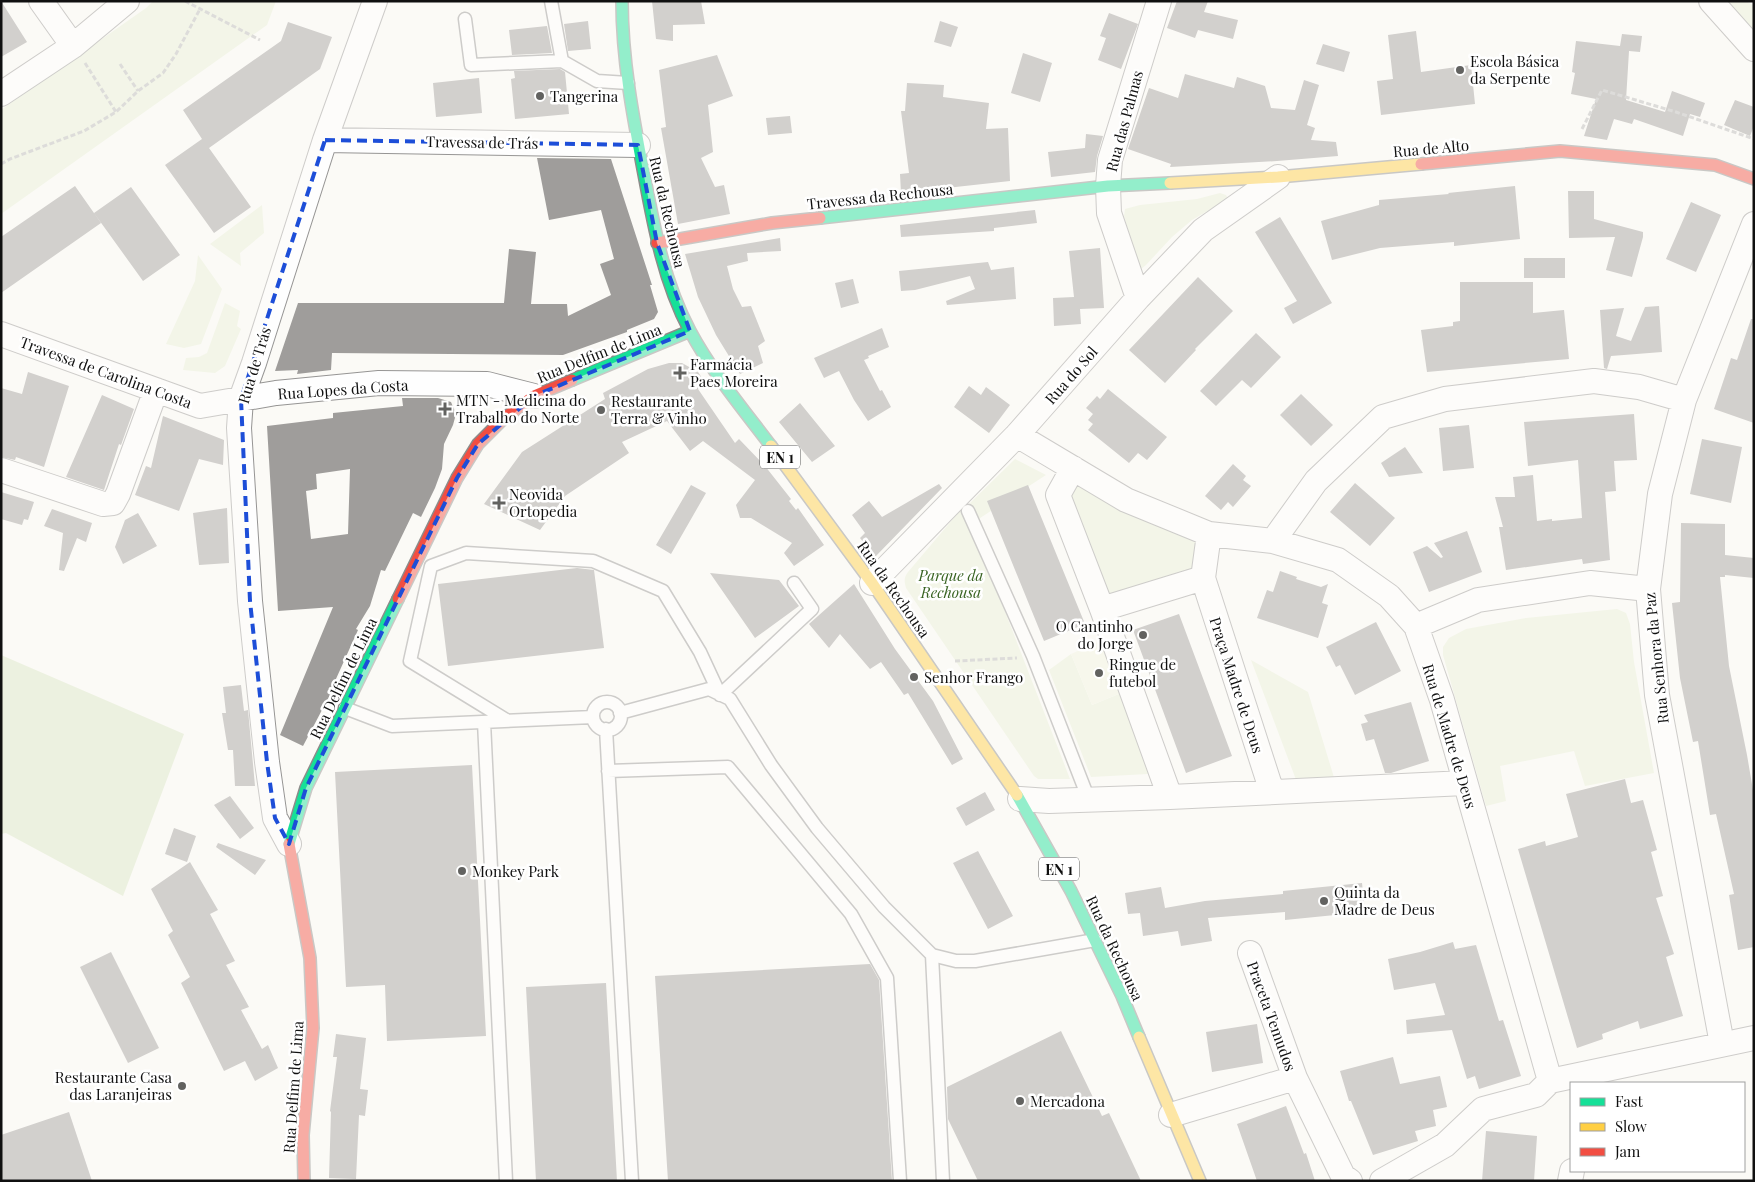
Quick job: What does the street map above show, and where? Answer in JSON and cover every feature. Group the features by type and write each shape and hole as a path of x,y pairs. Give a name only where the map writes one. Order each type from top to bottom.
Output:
{"main road":[{"name":"Rua da Rechousa","path":"622,1 622,25 628,84 657,242 670,286 690,331 718,374 872,583 1020,799 1071,891 1122,996 1200,1181"},
{"name":"Rua de Alto","path":"1108,186 1278,177 1560,151 1715,165 1754,179"},
{"name":"Travessa da Rechousa","path":"657,242 772,222 1108,186"},
{"name":"Rua Delfim de Lima","path":"304,1181 303,1135 313,1028 310,958 289,844 306,788 462,469 478,444 503,419 534,396 690,331"}],"street":[{"path":"41,1 73,46"},
{"path":"1,94 73,46 127,1"},
{"name":"Rua de Trás","path":"289,844 275,818 269,775 250,601 239,428 240,399 254,363 325,140 375,1"},
{"name":"Rua das Palmas","path":"1138,298 1109,213 1108,186 1110,160 1159,1"},
{"path":"1711,1 1754,49"},
{"name":"Travessa de Trás","path":"325,140 638,145"},
{"name":"Rua do Sol","path":"872,583 1017,435 1138,298 1203,230 1278,177"},
{"name":"Rua Senhora da Paz","path":"1722,1044 1657,695 1648,589 1660,494 1684,400 1754,224"},
{"name":"Travessa de Carolina Costa","path":"1,334 200,406 240,399"},
{"path":"1273,541 1316,481 1384,417 1445,399 1594,381 1639,387 1684,400"},
{"name":"Rua Lopes da Costa","path":"240,399 276,393 379,383 487,384 534,396"},
{"path":"1,470 103,504 113,503 156,390"},
{"name":"Rua de Madre de Deus","path":"1017,435 1126,500 1209,534 1273,541 1338,560 1389,596 1416,626 1442,700 1550,1080"},
{"path":"1073,468 1058,494 1170,797"},
{"name":"Praça Madre de Deus","path":"1209,534 1203,578 1272,792"},
{"path":"1102,610 1203,578"},
{"path":"1416,626 1478,600 1590,583 1648,589"},
{"path":"269,775 287,785 306,788"},
{"path":"1020,799 1048,801 1089,800 1465,783"},
{"name":"Praceta Temudos","path":"1250,954 1295,1078 1343,1176 1350,1181"},
{"path":"1382,1181 1445,1145 1483,1109 1536,1095 1550,1080 1593,1077 1722,1044 1754,1038"},
{"name":"Praceta Temudos","path":"1171,1115 1295,1078"}],"lane":[{"path":"551,1 562,61"},
{"path":"465,19 471,65 562,61 597,81 628,84"},
{"path":"968,511 1034,656 1089,800"},
{"path":"508,721 410,661 431,566 466,553 594,561 663,591 700,652 720,695"},
{"path":"720,695 812,609 794,583"},
{"path":"620,713 708,689 730,699 771,765 817,828 884,907 932,955 956,961 975,961 1095,940"},
{"path":"606,702 614,704 620,713 618,724 610,729 598,726 593,718 595,709 601,703 606,702"},
{"path":"345,708 392,726 593,718"},
{"path":"484,722 506,1181"},
{"path":"606,729 632,1181"},
{"path":"608,771 728,767 851,914 887,978 900,1181"},
{"path":"932,955 943,1181"}],"path":[{"path":"185,1 260,40"},
{"path":"1,164 84,131 116,112 138,91 163,73 176,54 200,10"},
{"path":"120,64 138,91"},
{"path":"95,77 116,112"},
{"path":"1570,152 1602,90 1676,112 1754,139"},
{"path":"955,661 1034,656"}],"highlighted area":[{"path":"325,140 638,145 657,243 690,331 534,396 478,444 457,478 306,788 289,844 275,818 267,762 250,601 241,399"}],"green space":[{"path":"153,1 276,1 267,25 1,214 1,110 146,8"},
{"path":"1727,1 1746,1 1754,6 1754,35"},
{"path":"1220,193 1226,195 1228,199 1192,220 1172,237 1146,265 1141,269 1139,268 1124,216 1125,209 1140,205 1197,199"},
{"path":"262,205 264,233 240,253 241,266 210,244"},
{"path":"198,255 222,289 201,344 184,348 166,344 195,281"},
{"path":"225,303 240,311 237,326 241,329 225,366 215,373 183,370 186,358 199,357 207,353"},
{"path":"1015,459 1046,475 974,522 968,505"},
{"path":"1073,474 1205,536 1200,575 1105,604 1062,493"},
{"name":"Parque da Rechousa","path":"964,506 1070,779 1038,779 1034,776 906,588 905,579 907,574"},
{"path":"1617,609 1626,613 1630,624 1634,662 1654,773 1585,786 1574,751 1500,766 1506,801 1486,806 1443,655 1443,647 1449,638 1466,629 1526,618"},
{"name":"Ringue de futebol","path":"1107,638 1126,691 1092,705 1071,654"},
{"path":"1071,654 1092,705 1126,691 1148,774 1091,777 1049,670"},
{"path":"1,655 184,734 123,896 6,833 1,834"},
{"path":"1251,660 1308,692 1336,784 1298,785"}],"building":[{"path":"1,1 27,42 1,57"},
{"path":"652,1 701,1 705,24 673,25 673,41 656,39"},
{"path":"1177,1 1208,1 1204,12 1238,20 1233,39 1198,30 1195,38 1167,28"},
{"path":"1109,13 1138,24 1121,69 1098,60 1106,38 1100,36"},
{"path":"588,21 591,49 568,51 564,24"},
{"path":"940,21 958,27 951,47 934,42"},
{"path":"288,22 332,37 320,69 209,148 251,207 214,233 165,165 202,139 183,110 281,41"},
{"path":"547,26 552,53 512,55 509,30"},
{"path":"1416,31 1421,72 1471,65 1475,104 1381,115 1377,81 1393,79 1388,35"},
{"path":"1622,34 1642,36 1640,52 1629,51 1626,100 1665,112 1672,91 1705,103 1700,117 1690,114 1683,136 1634,119 1632,124 1614,119 1607,140 1584,136 1596,99 1571,94 1575,73 1572,72 1576,41 1620,46"},
{"path":"1323,44 1350,52 1344,72 1316,64"},
{"path":"1023,53 1052,63 1040,102 1011,93"},
{"path":"717,55 733,96 708,105 713,152 701,158 715,187 724,185 730,214 678,224 661,128 666,127 659,70"},
{"name":"Tangerina","path":"560,69 565,72 569,114 515,119 511,79 515,78 514,71"},
{"path":"1185,74 1234,88 1237,77 1265,86 1271,108 1295,110 1304,80 1319,85 1307,125 1315,128 1311,140 1336,142 1338,156 1170,167 1171,164 1128,149 1149,88 1178,98"},
{"path":"479,78 482,113 436,117 433,83"},
{"path":"907,83 944,85 943,97 989,103 986,129 1008,128 1010,181 901,193 900,174 909,173 901,111 905,111"},
{"path":"1735,100 1754,107 1754,126 1750,136 1724,125"},
{"path":"790,116 792,133 768,135 766,118"},
{"path":"1086,134 1103,136 1097,156 1095,172 1051,177 1048,152 1085,148"},
{"path":"537,158 611,159 652,285 650,285 658,312 654,319 627,330 627,332 563,355 332,353 331,370 297,374 298,370 275,371 298,303 504,303 509,249 536,252 531,304 567,304 568,316 611,295 600,264 614,259 601,210 549,220"},
{"path":"75,186 101,223 1,293 1,237"},
{"path":"1515,186 1520,239 1454,246 1454,242 1380,248 1332,260 1321,221 1379,205 1379,200"},
{"path":"131,187 180,255 143,281 94,213"},
{"path":"1568,191 1594,191 1594,219 1643,232 1632,277 1606,270 1615,237 1569,238"},
{"path":"1691,202 1721,215 1696,272 1666,259"},
{"path":"1035,210 1037,223 994,228 994,231 901,237 900,225"},
{"path":"1280,217 1332,303 1293,324 1284,308 1297,301 1255,232"},
{"path":"780,238 781,251 747,253 748,261 727,266 733,289 742,307 751,306 765,341 758,346 763,363 740,374 716,335 698,297 685,254"},
{"path":"1100,248 1104,308 1080,309 1081,324 1054,326 1053,298 1074,297 1069,251"},
{"path":"1524,258 1565,258 1565,278 1524,278"},
{"path":"988,262 991,270 1014,267 1016,299 947,305 946,301 975,289 970,276 915,290 901,291 899,271"},
{"path":"1198,277 1233,311 1195,349 1165,383 1129,350"},
{"path":"853,279 859,303 841,308 835,283"},
{"path":"1460,282 1533,282 1533,313 1564,310 1569,359 1427,372 1421,330 1453,326 1453,322 1460,321"},
{"path":"1659,306 1662,352 1611,356 1607,369 1604,368 1600,310 1624,308 1616,336 1631,341 1645,307"},
{"path":"1751,319 1754,319 1754,423 1714,409 1731,358 1737,360"},
{"path":"882,328 889,347 868,356 869,358 864,360 880,391 882,390 891,407 868,421 854,400 839,371 824,378 814,358"},
{"path":"1256,333 1281,357 1251,388 1242,380 1216,406 1200,391"},
{"path":"669,363 682,363 698,372 704,381 698,389 735,443 739,439 765,466 791,499 789,501 796,510 798,508 824,545 794,566 784,553 792,543 751,518 740,518 736,505 755,480 703,441 690,451 667,421 622,442 629,453 565,496 540,530 484,504 522,452 605,399 603,393 648,369"},
{"path":"28,372 69,386 44,467 16,457 15,460 1,457 1,388 22,394"},
{"path":"969,386 981,395 986,387 1010,405 989,433 954,407"},
{"path":"1108,389 1167,437 1147,460 1138,453 1129,463 1088,430 1093,424 1088,420 1093,414 1086,408 1097,396 1100,399"},
{"path":"1301,394 1333,425 1311,446 1280,415"},
{"path":"102,395 134,409 121,445 119,444 104,490 66,477"},
{"path":"402,398 438,398 451,402 456,414 444,444 442,469 421,517 413,513 385,571 381,570 370,606 356,629 358,630 332,691 303,746 280,735 333,607 278,611 267,426 333,418 333,413 403,406","holes":["350,469 348,534 311,539 306,491 317,489 316,474"]},
{"path":"800,403 835,446 812,462 779,422"},
{"path":"1634,414 1637,460 1614,461 1616,491 1605,492 1610,560 1583,564 1582,559 1506,570 1499,527 1503,527 1495,497 1515,497 1513,477 1533,475 1537,521 1582,518 1578,460 1528,466 1524,422"},
{"path":"163,416 224,440 223,465 199,459 179,511 135,495 146,466 151,468"},
{"path":"1469,425 1474,468 1443,471 1439,428"},
{"path":"1702,439 1742,447 1731,503 1690,494"},
{"path":"1405,447 1423,473 1389,477 1381,463"},
{"path":"1233,464 1246,476 1243,480 1251,486 1233,507 1228,502 1221,510 1205,496"},
{"path":"1355,483 1395,518 1370,546 1330,512"},
{"path":"939,484 942,488 875,557 860,538 865,533 852,515 869,501 882,517"},
{"path":"691,485 706,493 671,554 656,545"},
{"path":"1028,485 1085,624 1044,641 987,501"},
{"path":"1,492 34,502 28,520 24,519 22,525 1,519"},
{"path":"227,508 229,563 199,565 193,513"},
{"path":"52,509 92,523 86,542 77,538 64,571 59,570 63,533 44,526"},
{"path":"138,513 157,546 123,564 115,547 125,520"},
{"path":"1681,523 1725,524 1725,555 1754,558 1754,578 1725,575 1725,577 1720,577 1729,666 1754,796 1754,947 1738,950 1729,895 1734,894 1716,814 1710,815 1698,741 1693,742 1680,678 1672,603 1680,602"},
{"path":"1467,531 1482,572 1429,592 1413,552 1427,546 1441,558 1443,557 1434,543"},
{"path":"577,568 594,570 604,648 448,666 438,584"},
{"path":"1280,571 1297,577 1296,579 1321,587 1328,584 1322,603 1328,605 1318,638 1257,618 1267,590 1273,592"},
{"path":"710,573 779,580 799,606 755,638"},
{"path":"854,584 895,649 933,701 963,759 952,765 908,693 904,695 881,662 870,669 840,634 829,648 809,624"},
{"path":"1179,614 1232,756 1186,773 1133,630"},
{"path":"1376,622 1401,671 1355,695 1340,665 1336,667 1326,647"},
{"path":"241,685 244,711 248,710 255,786 235,786 233,750 228,750 222,713 226,713 223,687"},
{"path":"1411,702 1429,761 1391,773 1385,773 1374,739 1366,741 1361,724 1368,722 1364,715"},
{"path":"472,765 486,1036 387,1041 385,985 346,987 335,772"},
{"path":"1625,779 1631,803 1643,800 1657,850 1651,852 1663,896 1656,898 1674,954 1666,957 1683,1016 1640,1029 1638,1021 1602,1034 1603,1039 1577,1048 1518,849 1545,841 1546,846 1578,837 1566,794"},
{"path":"985,792 995,810 966,826 956,808"},
{"path":"230,796 254,828 240,839 214,805"},
{"path":"174,828 196,836 187,862 165,854"},
{"path":"218,843 266,860 255,875 216,847"},
{"path":"978,851 1013,916 988,929 953,863"},
{"path":"190,862 218,910 210,914 235,961 226,965 249,1007 241,1010 262,1049 268,1045 278,1068 255,1081 245,1061 224,1071 181,983 190,977 168,935 173,931 151,889"},
{"path":"1362,883 1365,912 1285,920 1285,912 1208,918 1212,941 1181,946 1178,931 1143,936 1140,913 1128,914 1125,893 1161,887 1165,908 1205,901 1283,894 1283,891"},
{"path":"1453,942 1455,949 1476,945 1499,1021 1503,1020 1521,1076 1479,1089 1475,1076 1467,1079 1452,1030 1407,1034 1406,1020 1445,1015 1435,983 1394,990 1388,959"},
{"path":"111,952 159,1048 128,1063 80,967"},
{"path":"870,964 879,980 892,1181 668,1181 655,976"},
{"path":"606,983 617,1181 536,1181 526,987"},
{"path":"1257,1024 1263,1063 1212,1072 1206,1032"},
{"name":"Mercadona","path":"1061,1031 1102,1116 1109,1113 1141,1181 978,1181 948,1119 947,1087"},
{"path":"336,1034 366,1038 360,1089 368,1090 365,1116 359,1115 356,1179 329,1178 330,1111 337,1057 333,1057"},
{"path":"1393,1057 1400,1084 1440,1076 1447,1107 1433,1110 1436,1126 1415,1131 1418,1141 1373,1155 1351,1101 1349,1101 1340,1071"},
{"path":"1286,1106 1304,1154 1306,1153 1315,1181 1257,1181 1237,1124"},
{"path":"69,1112 92,1181 1,1181 1,1135"},
{"path":"1486,1131 1537,1136 1534,1181 1482,1181"}],"traffic: fast":[{"path":"622,1 622,23 632,110 652,214 661,254 673,293 690,331 708,361 771,446"},
{"path":"820,218 1108,186 1170,183"},
{"path":"572,380 690,331"},
{"path":"289,844 306,788 398,599"},
{"path":"1017,795 1071,891 1122,996 1139,1037"}],"traffic: slow":[{"path":"1170,183 1278,177 1421,164"},
{"path":"771,446 872,583 1017,795"},
{"path":"1139,1037 1200,1181"}],"traffic: jam":[{"path":"1421,164 1560,151 1715,165 1754,179"},
{"path":"657,243 772,223 820,218"},
{"path":"398,599 457,478 478,444 503,419 534,396 572,380"},
{"path":"289,844 310,958 313,1028 303,1135 304,1181"}],"place":[{"name":"Escola Básica da Serpente","path":"1460,70"},
{"name":"Tangerina","path":"540,96"},
{"name":"Farmácia Paes Moreira","path":"680,373"},
{"name":"MTN - Medicina do Trabalho do Norte","path":"445,409"},
{"name":"Restaurante Terra & Vinho","path":"601,410"},
{"name":"Neovida Ortopedia","path":"499,503"},
{"name":"O Cantinho do Jorge","path":"1143,635"},
{"name":"Ringue de futebol","path":"1099,673"},
{"name":"Senhor Frango","path":"914,677"},
{"name":"Monkey Park","path":"462,871"},
{"name":"Quinta da Madre de Deus","path":"1324,901"},
{"name":"Restaurante Casa das Laranjeiras","path":"182,1086"},
{"name":"Mercadona","path":"1020,1101"}]}
